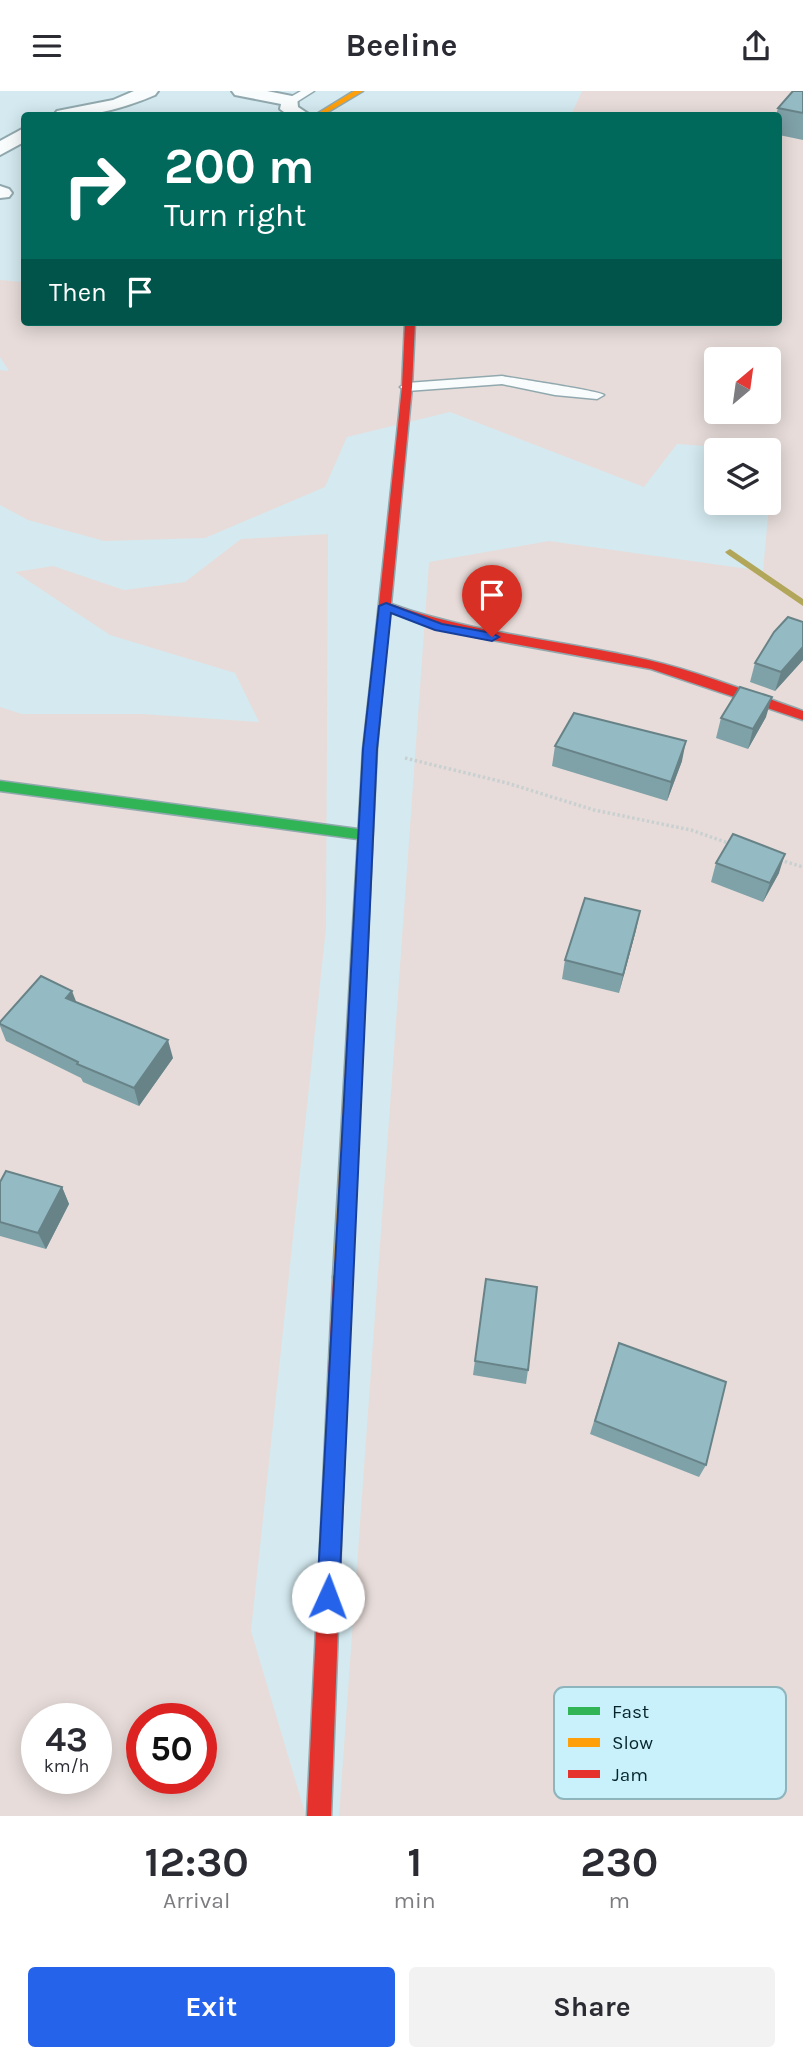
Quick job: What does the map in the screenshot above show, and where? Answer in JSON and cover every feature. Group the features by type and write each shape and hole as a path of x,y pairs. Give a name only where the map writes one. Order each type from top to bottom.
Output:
{"main road":[{"path":"324,112 359,91"},
{"path":"319,1816 337,1378 370,749 407,387 410,326"},
{"path":"386,606 440,627 631,660 718,685 803,716"},
{"path":"0,786 365,835"}],"street":[{"path":"78,112 118,104 149,91"},
{"path":"241,91 296,108"},
{"path":"0,149 21,136"}],"lane":[{"path":"296,108 309,91"},
{"path":"407,387 502,380 555,391 597,395"}],"path":[{"path":"370,749 507,783 594,810 691,830 741,847"},
{"path":"778,859 803,867"}],"shaded area":[{"path":"582,91 803,91 803,1816 339,1816 429,562 549,541 763,571 768,515 781,515 781,438 704,438 704,446 677,444 644,487 450,412 347,437 325,487 205,538 104,541 28,520 0,505 0,370 9,371 0,357 0,280 21,282 21,326 782,326 782,112 572,112"},
{"path":"328,534 326,928 251,1631 306,1816 0,1816 0,707 22,714 142,714 259,722 235,673 110,635 15,572 53,566 124,590 185,582 241,539"}],"building":[{"path":"793,91 803,91 803,113 778,108"},
{"path":"788,617 803,622 803,647 781,672 755,663 774,632"},
{"path":"740,687 772,697 753,729 721,718"},
{"path":"574,713 686,741 671,782 555,746"},
{"path":"733,834 785,854 770,883 716,863"},
{"path":"585,898 640,911 623,975 565,960"},
{"path":"41,976 72,991 66,998 168,1040 134,1088 77,1064 78,1062 0,1024"},
{"path":"6,1171 62,1187 38,1233 0,1222 0,1182"},
{"path":"486,1279 537,1287 528,1370 475,1361"},
{"path":"619,1343 726,1382 706,1465 595,1421"}],"waterway":[{"path":"730,552 803,603"}],"traffic: fast":[{"path":"0,786 365,835"}],"traffic: slow":[{"path":"324,112 359,91"},
{"path":"342,1277 370,749 378,669"}],"traffic: jam":[{"path":"378,669 407,387 410,326"},
{"path":"386,606 476,633 652,665 718,685 803,716"},
{"path":"319,1816 342,1277"}],"route":[{"path":"328,1597 370,749 386,606 403,615 440,627 492,637"}]}
